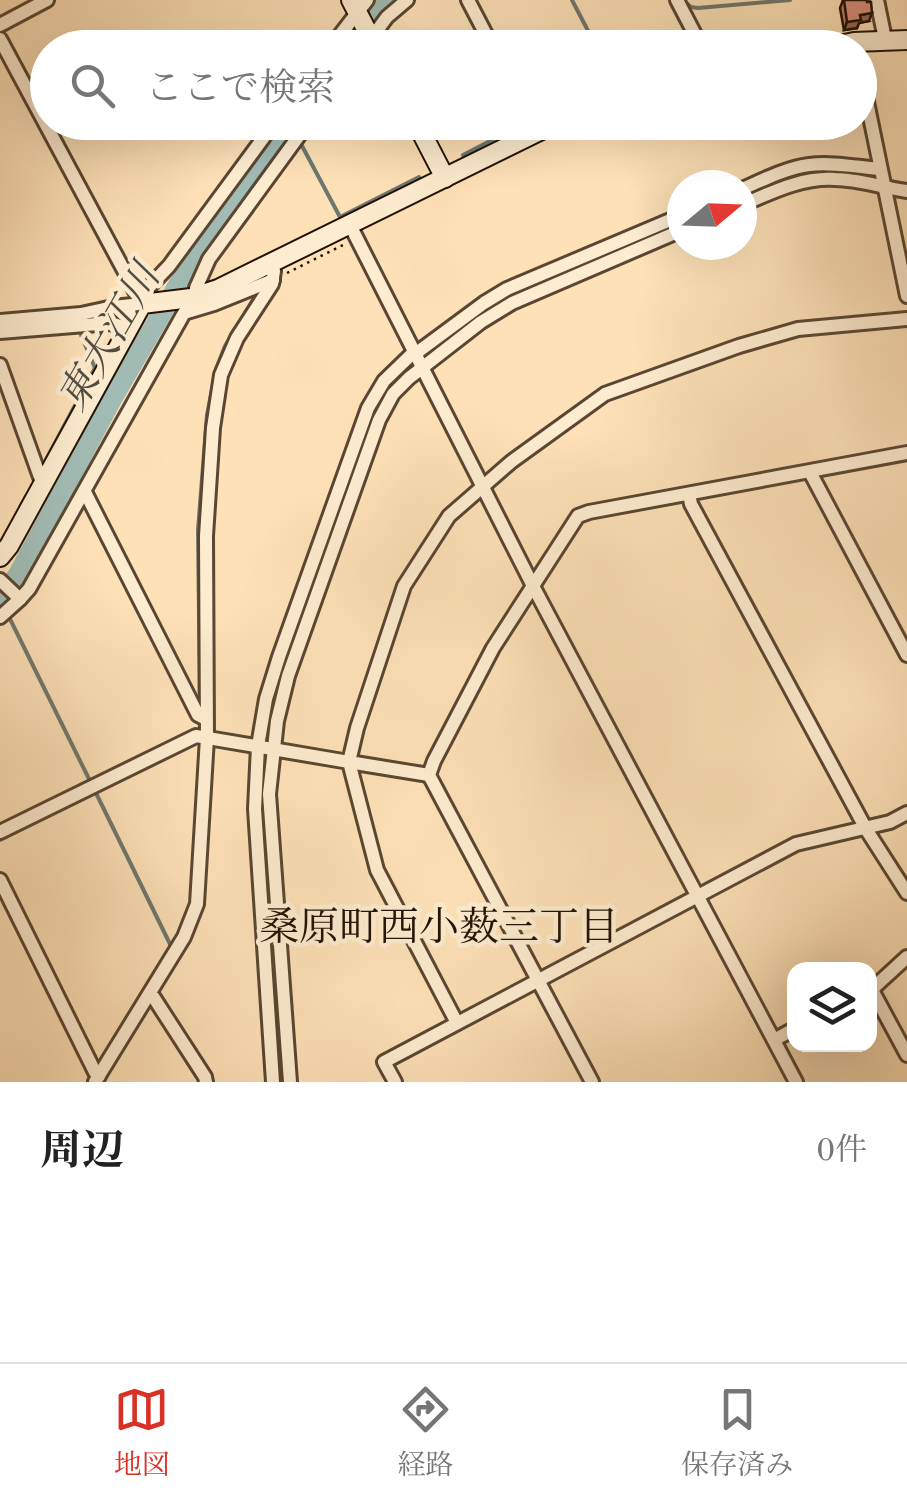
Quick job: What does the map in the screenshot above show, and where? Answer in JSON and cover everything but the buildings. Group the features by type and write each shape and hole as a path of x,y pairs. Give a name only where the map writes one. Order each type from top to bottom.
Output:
{"street":[{"path":"0,25 47,0"},
{"path":"377,30 386,16 407,0"},
{"path":"468,0 484,30"},
{"path":"677,0 693,30"},
{"path":"877,0 884,40"},
{"path":"358,6 366,30"},
{"path":"342,30 358,6"},
{"path":"0,39 30,93"},
{"path":"877,41 907,40"},
{"path":"56,140 146,303"},
{"path":"0,557 127,328 146,303 148,288 169,266 262,140"},
{"path":"194,297 209,259 296,140"},
{"path":"425,140 445,178"},
{"path":"0,617 29,589 184,313 214,304 350,225 513,140"},
{"path":"874,140 907,296"},
{"path":"757,183 793,168 825,164 907,190"},
{"path":"757,198 802,182 882,179"},
{"path":"417,359 484,303 507,290 667,221"},
{"path":"350,225 533,586 796,1082"},
{"path":"290,1082 270,824 266,699 368,408 384,381 512,303 667,236"},
{"path":"0,321 82,314 194,297 272,272"},
{"path":"97,1079 184,937 198,904 207,738 206,536 213,428 222,375 236,338 272,284 272,272"},
{"path":"457,1023 377,870 349,762 404,586 449,516 482,486 604,394 798,329 907,319"},
{"path":"0,332 110,323 127,328"},
{"path":"0,366 44,481"},
{"path":"428,774 493,648 578,516 907,453"},
{"path":"810,472 907,655"},
{"path":"86,492 198,715 206,719"},
{"path":"689,494 866,829 907,893"},
{"path":"0,580 18,598"},
{"path":"0,832 196,736 428,774"},
{"path":"266,748 255,809 273,1082"},
{"path":"428,774 592,1082"},
{"path":"395,1082 384,1062 796,844 866,829 907,813"},
{"path":"0,880 97,1079"},
{"path":"877,984 907,957"},
{"path":"149,995 206,1082"},
{"path":"877,1001 907,1056"},
{"path":"774,1040 787,1033"}],"waterway":[{"name":"東大江川","path":"362,30 386,0"},
{"path":"461,0 477,30"},
{"path":"572,0 588,30"},
{"path":"683,0 698,8 790,0"},
{"name":"東大江川","path":"0,597 18,575 186,271 280,140"},
{"path":"463,155 492,140"},
{"path":"301,144 340,217 419,177"},
{"path":"757,190 818,173 868,177"},
{"path":"887,181 907,184"},
{"path":"486,309 531,286"},
{"path":"200,706 198,530 207,415 225,346 257,293"},
{"path":"41,469 95,368 81,335"},
{"path":"280,1082 262,812 265,752 273,708 372,418 389,386 414,362"},
{"path":"20,507 35,481"},
{"path":"10,619 91,783"},
{"path":"0,840 194,744"},
{"path":"95,791 170,944"}],"district":[{"name":"桑原町西小薮三丁目","path":"439,926"}]}
